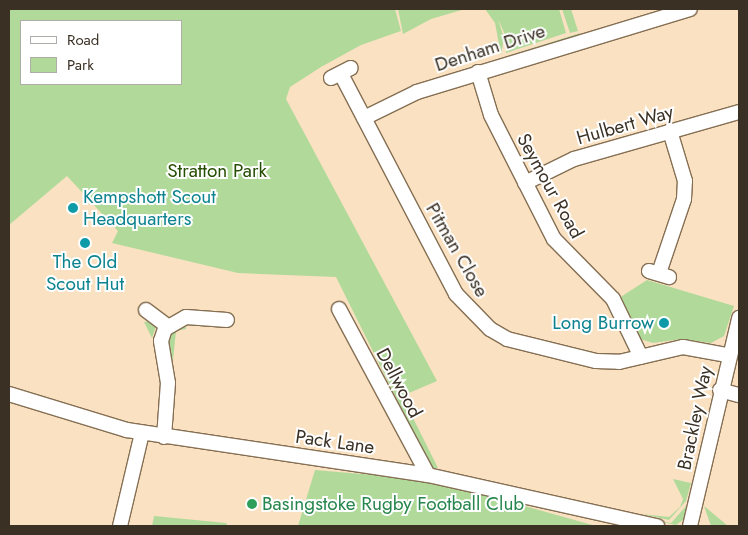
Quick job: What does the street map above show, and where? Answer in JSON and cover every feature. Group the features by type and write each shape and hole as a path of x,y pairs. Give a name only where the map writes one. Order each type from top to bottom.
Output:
{"street":[{"name":"Denham Drive","path":"364,118 417,92 690,9"},
{"name":"Seymour Road","path":"478,72 491,115 554,239 613,299 641,357"},
{"name":"Pitman Close","path":"341,73 456,294 490,329 507,339 596,361 641,357 683,347 727,355"},
{"name":"Hulbert Way","path":"525,183 574,159 739,112"},
{"path":"659,274 684,199 685,181 670,131"},
{"name":"Dellwood","path":"338,309 428,475"},
{"path":"146,310 167,326"},
{"path":"164,437 168,383 161,341 167,326 194,316 228,318"},
{"name":"Brackley Way","path":"690,526 727,355 739,318"},
{"path":"720,390 739,395"},
{"name":"Pack Lane","path":"9,394 142,433 428,475 657,526"},
{"path":"120,526 142,433"}],"green space":[{"name":"Stratton Park","path":"9,9 395,9 401,31 361,45 321,67 290,87 286,99 437,381 402,396 438,468 431,468 336,277 238,273 112,243 118,231 67,176 9,225"},
{"path":"398,9 465,9 431,19 403,34"},
{"path":"485,9 559,9 566,33 506,53 506,37 498,19 504,38 501,55 495,23"},
{"path":"562,9 571,9 578,31 570,33"},
{"path":"580,33 580,35 501,58"},
{"path":"647,280 734,306 724,336 711,343 682,339 653,343 637,338 619,298"},
{"path":"186,320 186,329 176,331 173,360 166,361 163,336"},
{"path":"152,321 156,326 152,338 144,322"},
{"path":"315,470 397,477 471,491 596,526 298,526"},
{"path":"673,479 691,483 686,501 669,520 642,514 669,517 680,507 683,499"},
{"path":"687,505 687,517 676,525 640,517 671,523"},
{"path":"704,506 728,526 711,526"},
{"path":"154,516 226,523 228,526 152,526"}],"place":[{"name":"Kempshott Scout Headquarters","path":"73,208"},
{"name":"The Old Scout Hut","path":"85,243"},
{"name":"Long Burrow","path":"664,323"},
{"name":"Basingstoke Rugby Football Club","path":"252,504"}]}
